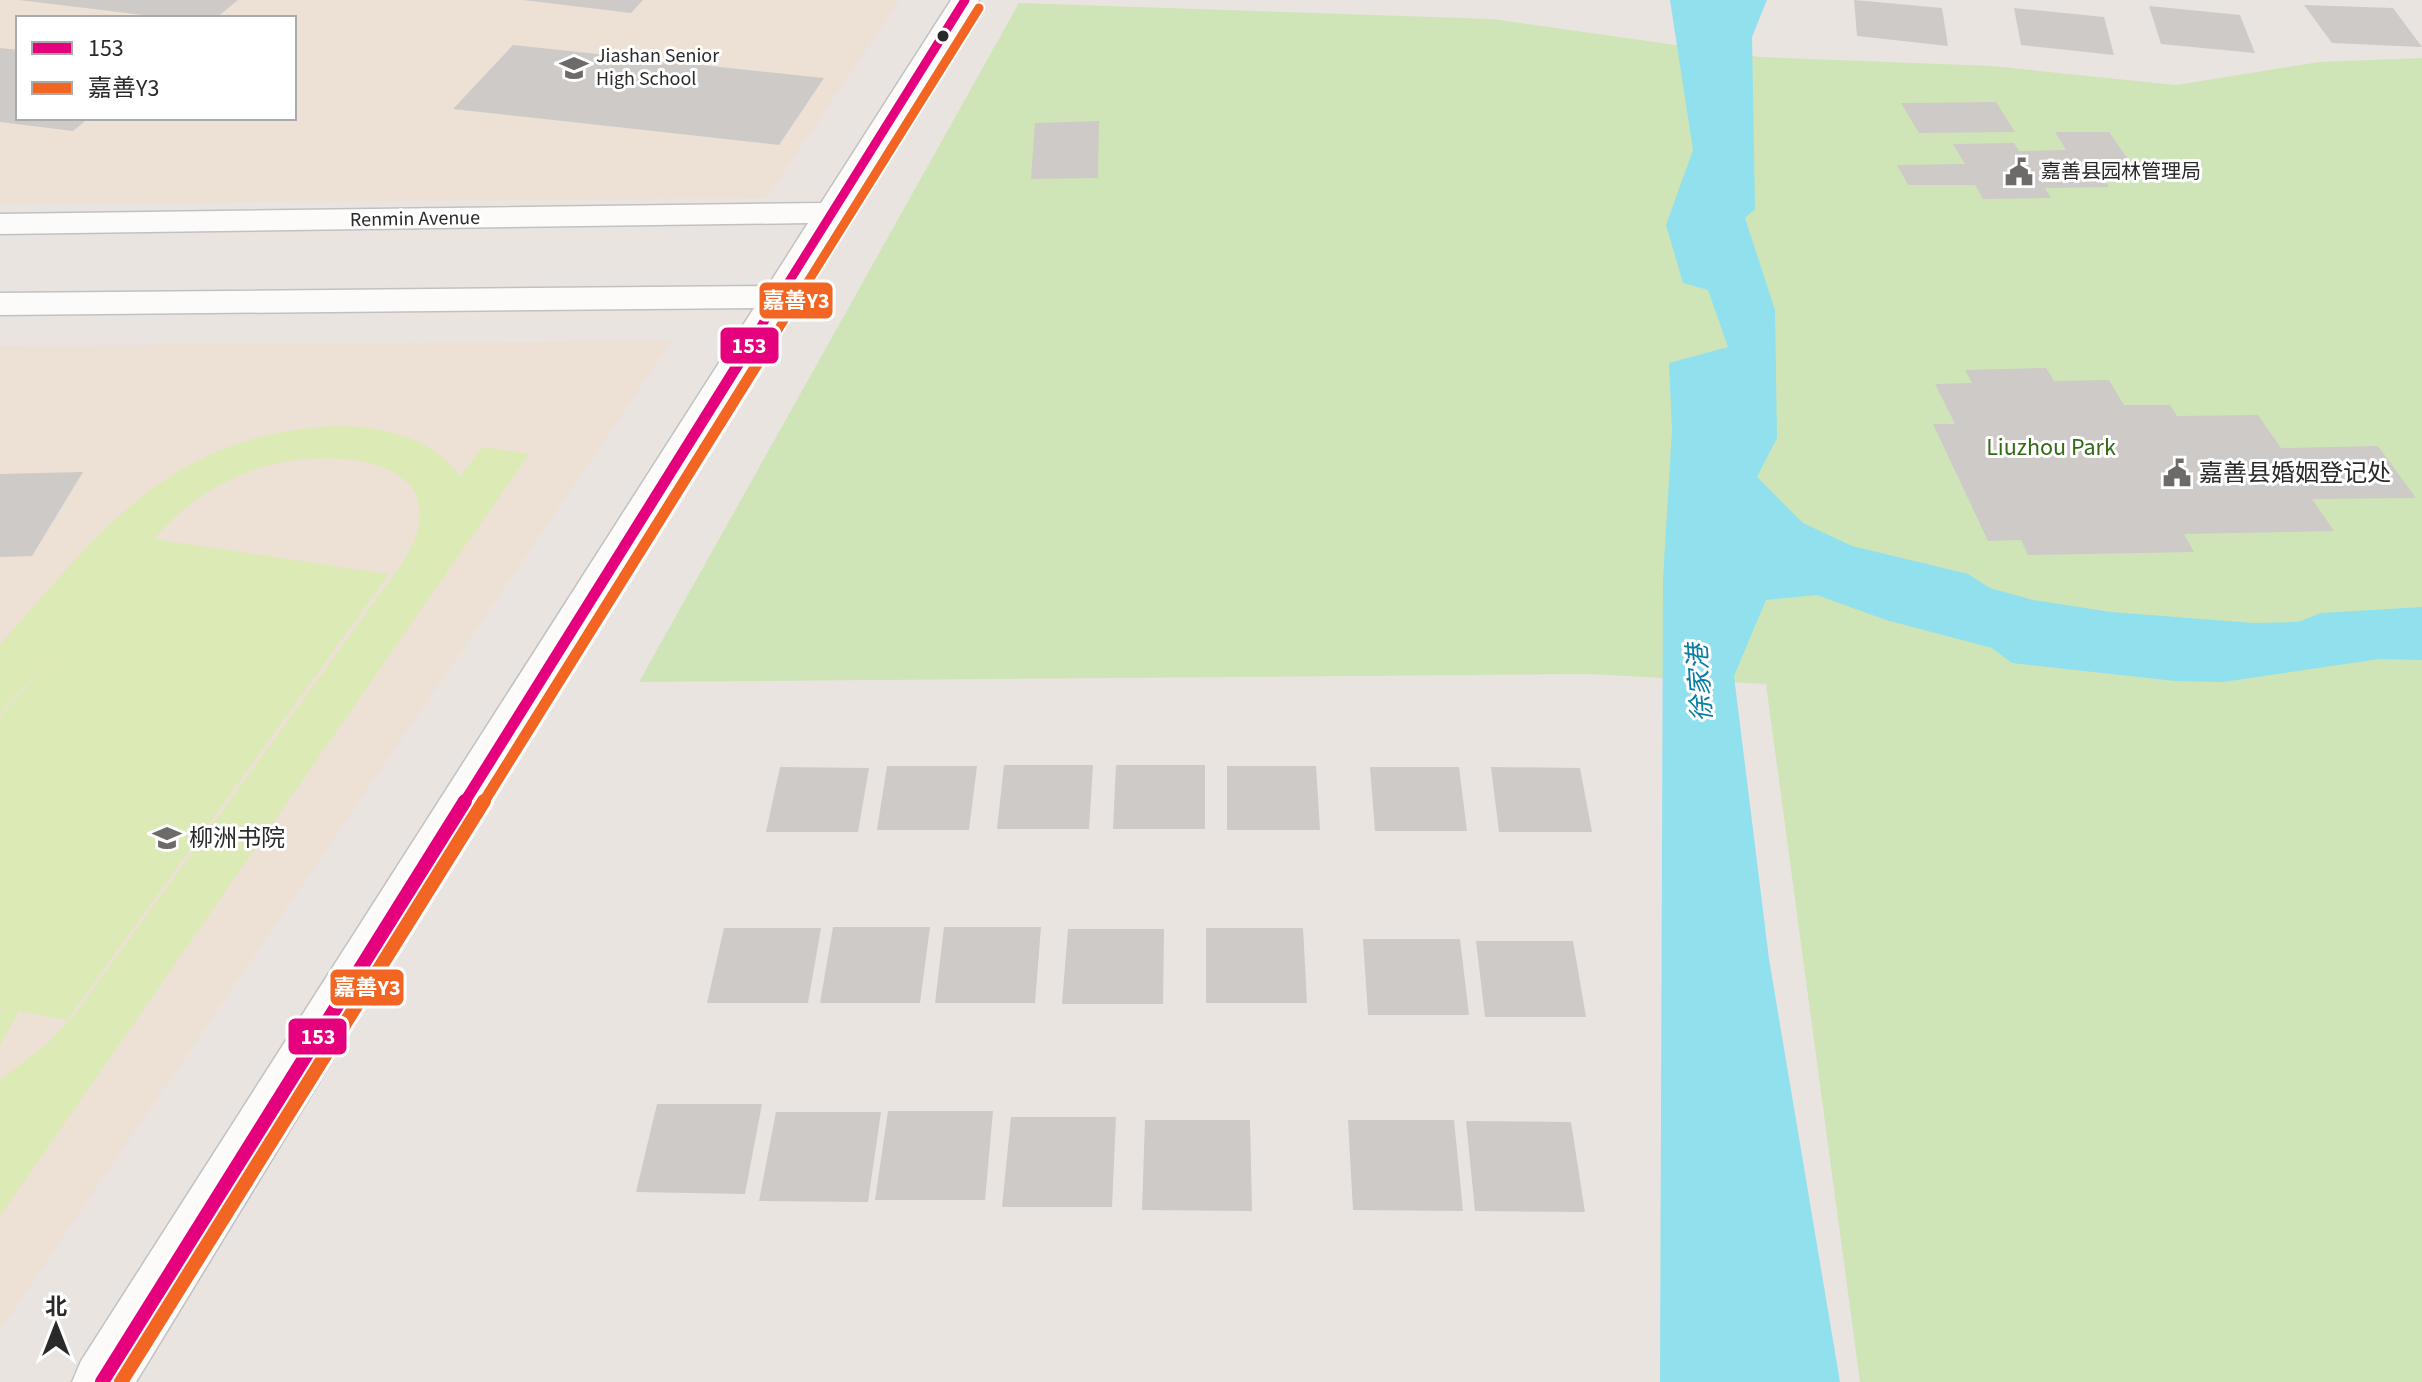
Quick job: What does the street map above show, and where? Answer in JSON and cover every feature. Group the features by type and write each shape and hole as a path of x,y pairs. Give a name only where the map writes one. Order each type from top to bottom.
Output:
{"street":[{"path":"102,1382 965,0"},
{"name":"Renmin Avenue","path":"0,224 831,213"},
{"path":"0,304 778,297"}],"shaded area":[{"name":"Jiashan Senior High School","path":"0,0 900,0 767,198 0,204"},
{"name":"柳洲书院","path":"672,341 0,1330 0,346"}],"green space":[{"name":"Liuzhou Park","path":"1019,3 1492,19 1760,57 1992,66 2176,85 2319,62 2422,58 2422,1382 1860,1382 1766,684 1589,674 639,682"},
{"path":"335,426 370,428 405,436 435,451 460,477 482,447 529,454 0,1216 0,1080 48,1043 78,1010 401,565 418,529 418,501 406,481 383,467 354,460 321,458 288,461 259,468 215,488 189,505 154,539 389,574 67,1020 19,1011 0,1045 0,1010 7,1009 0,1008 0,717 65,642 0,714 0,644 107,527 143,496 182,469 226,448 277,433"}],"water":[{"name":"徐家港","path":"1670,0 1767,0 1752,37 1755,209 1745,218 1775,310 1777,438 1757,477 1803,523 1852,546 1968,574 1990,588 2033,600 2111,612 2253,623 2298,622 2321,613 2422,607 2422,660 2379,659 2223,682 2175,681 2012,663 1992,648 1886,620 1817,595 1766,600 1734,676 1769,959 1840,1382 1660,1382 1663,579 1672,430 1669,363 1728,347 1708,290 1683,283 1666,225 1693,150"}],"building":[{"path":"19,0 238,0 218,16 151,16"},
{"path":"523,0 643,0 631,13"},
{"path":"1854,0 1942,8 1948,46 1857,36"},
{"path":"2304,5 2393,8 2422,47 2332,43"},
{"path":"2149,6 2240,15 2255,53 2161,44"},
{"path":"2014,8 2104,17 2114,55 2021,45"},
{"path":"513,45 824,78 779,145 453,109"},
{"path":"0,48 16,50 16,120 87,120 73,131 0,122"},
{"path":"1996,102 2015,132 1919,133 1901,103"},
{"path":"1099,121 1098,178 1031,179 1035,123"},
{"name":"嘉善县园林管理局","path":"2055,132 2109,132 2142,179 2103,179 2109,187 2045,188 2051,198 1983,199 1975,185 1908,185 1897,165 1965,164 1953,144 2014,143 2019,151 2066,150"},
{"name":"嘉善县婚姻登记处","path":"2046,368 2054,381 2109,380 2124,405 2170,405 2177,416 2258,415 2281,448 2378,446 2416,498 2312,499 2334,531 2184,534 2194,552 2028,555 2021,540 1988,541 1933,424 1955,424 1935,384 1972,383 1965,370"},
{"path":"83,472 32,556 0,557 0,474"},
{"path":"1004,765 1093,765 1089,829 997,829"},
{"path":"1116,765 1205,765 1205,829 1113,829"},
{"path":"887,766 977,766 969,830 877,830"},
{"path":"1227,766 1316,766 1320,830 1227,830"},
{"path":"780,767 869,768 858,832 766,832"},
{"path":"1370,767 1459,767 1467,831 1375,831"},
{"path":"1491,767 1580,768 1592,832 1499,832"},
{"path":"833,927 930,927 920,1003 820,1003"},
{"path":"944,927 1041,927 1035,1003 935,1003"},
{"path":"724,928 821,928 808,1003 707,1003"},
{"path":"1206,928 1303,928 1307,1003 1206,1003"},
{"path":"1068,929 1164,929 1163,1004 1062,1004"},
{"path":"1363,939 1460,939 1469,1015 1368,1015"},
{"path":"1476,941 1573,941 1586,1017 1485,1017"},
{"path":"657,1104 762,1104 745,1194 636,1192"},
{"path":"888,1111 993,1111 985,1200 875,1200"},
{"path":"776,1112 881,1112 868,1202 759,1201"},
{"path":"1011,1117 1116,1117 1112,1207 1002,1207"},
{"path":"1145,1120 1250,1120 1252,1211 1142,1210"},
{"path":"1348,1120 1454,1120 1463,1211 1353,1210"},
{"path":"1466,1121 1571,1122 1585,1212 1475,1211"}],"transit line":[{"name":"153","path":"102,1382 965,0"},
{"name":"嘉善Y3","path":"121,1382 979,8"}],"place":[{"name":"Jiashan Senior High School","path":"574,68"},
{"name":"嘉善县园林管理局","path":"2019,172"},
{"name":"嘉善县婚姻登记处","path":"2177,473"},
{"name":"柳洲书院","path":"167,838"}]}
